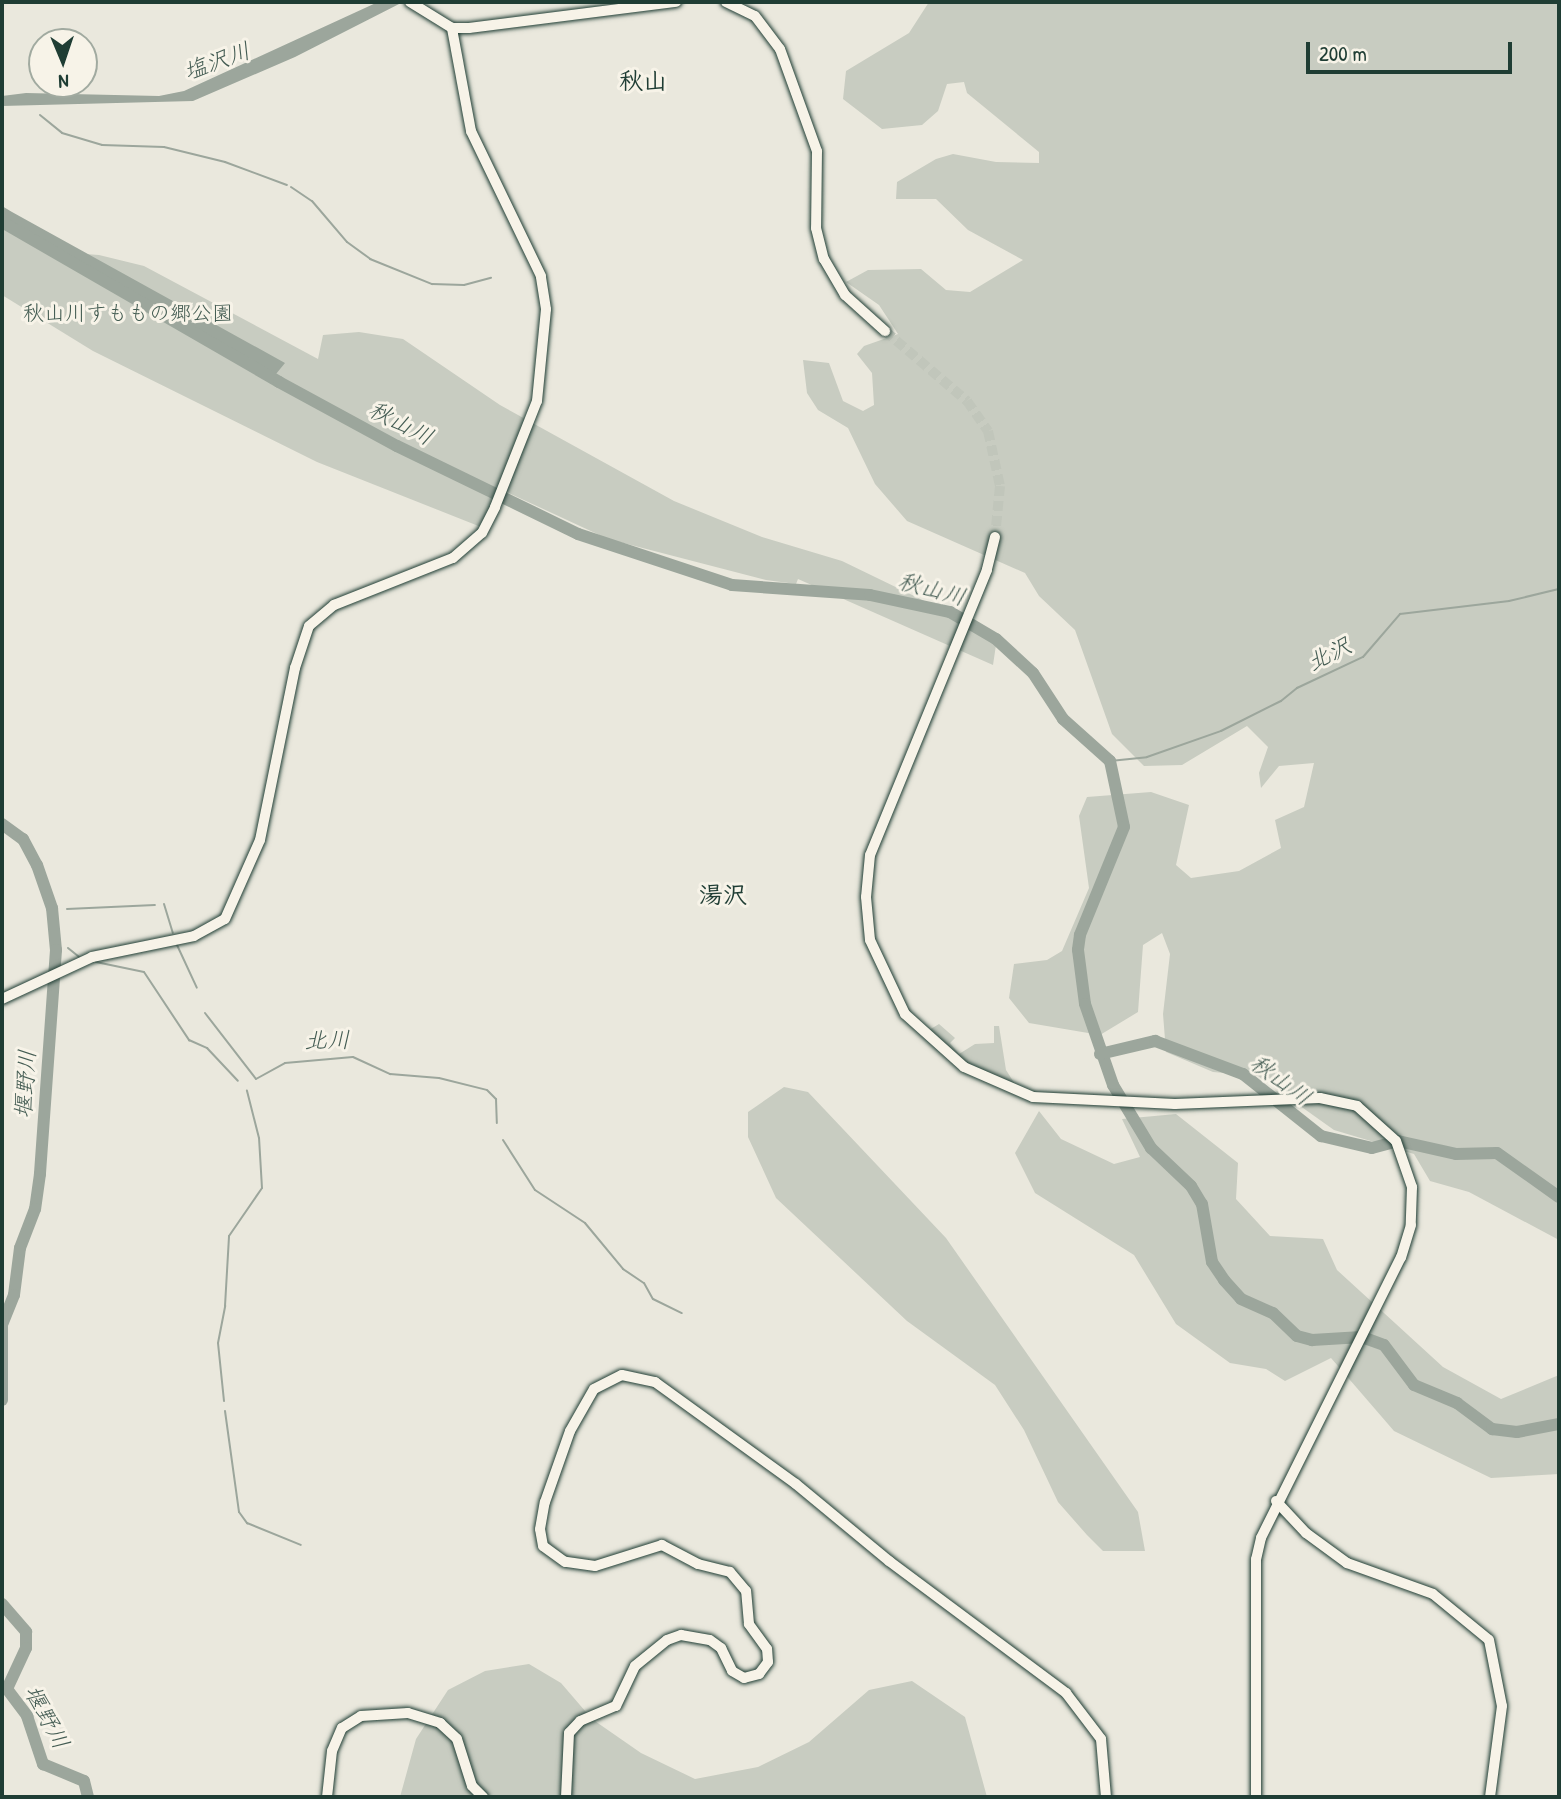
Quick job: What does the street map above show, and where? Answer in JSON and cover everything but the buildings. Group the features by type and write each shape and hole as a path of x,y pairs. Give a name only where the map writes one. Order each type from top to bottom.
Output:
{"street":[{"path":"410,2 452,28 676,2"},
{"path":"726,2 755,16 780,49 817,151 816,228 824,259 845,295 885,331"},
{"path":"423,10 455,48"},
{"path":"455,48 466,33 486,26"},
{"path":"2,999 49,977 126,947 194,936 225,919 260,840 295,668 309,626 334,606 453,558 481,533 495,507 537,401 544,351 543,282 471,131 452,28"},
{"path":"995,537 976,598 879,825 870,855 866,897 874,954 905,1014 944,1053 1006,1088 1050,1100 1150,1104 1337,1100 1357,1106 1387,1129 1402,1153 1412,1187 1411,1225 1377,1303 1276,1501 1256,1559 1256,1797"},
{"path":"566,1797 569,1733 580,1721 616,1706 635,1666 667,1640 691,1635 710,1640 724,1652 732,1671 744,1678 759,1674 768,1662 767,1648 749,1624 746,1591 730,1572 698,1564 662,1545 595,1566 565,1562 542,1546 540,1529 545,1503 570,1431 594,1389 622,1375 655,1382 796,1484 889,1561 1066,1693 1101,1740 1106,1797"},
{"path":"1276,1501 1306,1533 1347,1563 1433,1594 1489,1640 1502,1706 1490,1797"},
{"path":"327,1797 332,1751 342,1728 361,1716 408,1713 440,1723 457,1739 472,1786 483,1797"}],"green space":[{"path":"929,2 1559,2 1559,1240 1469,1192 1430,1181 1414,1154 1334,1130 1258,1076 1213,1072 1166,1052 1163,1014 1170,954 1162,933 1143,945 1138,1012 1100,1035 1029,1023 1009,998 1014,964 1047,960 1062,951 1089,888 1079,816 1087,797 1151,792 1189,805 1176,865 1191,878 1239,871 1281,848 1275,820 1304,807 1314,763 1279,766 1261,788 1259,773 1268,747 1247,726 1182,765 1144,766 1112,734 1075,630 1039,596 1025,573 907,521 875,484 848,428 818,410 807,393 803,360 829,363 843,401 863,411 874,405 872,373 857,354 864,346 898,334 879,305 846,282 868,270 921,269 946,290 970,292 1023,260 968,230 936,199 896,199 897,182 936,159 953,154 996,162 1039,163 1039,152 967,93 964,82 947,84 938,111 922,125 882,129 843,99 846,71 909,33"},
{"name":"秋山川すももの郷公園","path":"2,226 46,251 99,255 144,266 318,359 323,335 359,332 403,339 500,405 674,501 762,537 842,561 941,609 996,645 993,665 798,579 796,584 766,580 608,539 498,488 481,527 317,462 93,351 2,295"},
{"path":"939,1024 955,1038 950,1043 959,1054 975,1044 994,1043 994,1026 999,1026 1006,1070 1015,1084 981,1074 924,1033"},
{"path":"784,1087 808,1092 946,1238 1138,1512 1145,1551 1103,1551 1058,1502 1024,1430 995,1385 907,1321 776,1198 748,1137 748,1112"},
{"path":"1039,1111 1061,1139 1114,1164 1140,1157 1122,1119 1176,1114 1238,1163 1236,1199 1270,1236 1323,1239 1337,1270 1443,1367 1501,1399 1559,1375 1559,1474 1491,1478 1394,1431 1331,1358 1285,1381 1266,1369 1230,1363 1176,1324 1134,1255 1035,1193 1015,1153"},
{"path":"529,1664 561,1683 592,1719 641,1753 695,1779 758,1767 809,1742 869,1690 912,1681 965,1717 987,1797 400,1797 416,1739 448,1690 485,1671"}],"shaded area":[{"path":"378,2 403,2 295,57 193,101 2,106 2,96 26,93 28,98 98,98 98,95 159,96 184,91"},
{"path":"2,206 285,363 276,374 2,218"}],"waterway":[{"path":"40,115 62,133 102,145 164,147 225,162 287,185"},
{"path":"291,187 312,201 347,242 370,259 432,284 464,285 491,278"},
{"name":"秋山川","path":"2,222 279,382 397,446 578,534 732,585 870,595 950,612 996,639 1033,673 1063,719 1110,761 1124,827 1080,935 1078,950 1085,1004 1113,1085 1151,1148 1191,1186 1202,1204 1212,1262 1224,1280 1241,1299 1273,1313 1297,1336 1312,1340 1362,1337 1384,1345 1414,1385 1457,1403 1492,1429 1517,1432 1559,1424"},
{"name":"北沢","path":"1110,761 1147,757 1221,731 1281,701 1297,688 1363,657 1400,614 1509,601 1559,589"},
{"name":"堰野川","path":"2,824 23,839 37,865 52,908 56,950 40,1174 35,1209 20,1248 14,1295 2,1325 2,1400"},
{"name":"北川","path":"164,904 173,933"},
{"name":"北川","path":"67,909 155,905"},
{"name":"堰野川","path":"55,931 59,936"},
{"name":"北川","path":"177,945 197,988"},
{"path":"68,948 79,957"},
{"path":"96,962 144,972 189,1040 207,1048 238,1081"},
{"name":"北川","path":"205,1013 256,1079 285,1063 353,1057 390,1074 439,1078 487,1090 496,1099 497,1123"},
{"name":"秋山川","path":"1100,1054 1155,1041 1243,1074 1321,1136 1372,1148 1398,1141 1456,1154 1497,1153 1559,1197"},
{"path":"224,1401 218,1343 225,1306 229,1236 262,1188 259,1138 247,1091"},
{"name":"北川","path":"503,1140 535,1190 585,1223 623,1269 644,1283 653,1299 682,1313"},
{"path":"225,1411 239,1512 247,1523 301,1545"},
{"name":"堰野川","path":"2,1604 26,1632 26,1648 7,1689 27,1716 43,1764 84,1781 88,1797"}],"tunnel":[{"path":"885,331 967,401 988,431 1000,486 995,537"}],"district":[{"name":"秋山","path":"643,81"},
{"name":"湯沢","path":"723,895"}],"water label":[{"name":"塩沢川","path":"217,61"}]}
